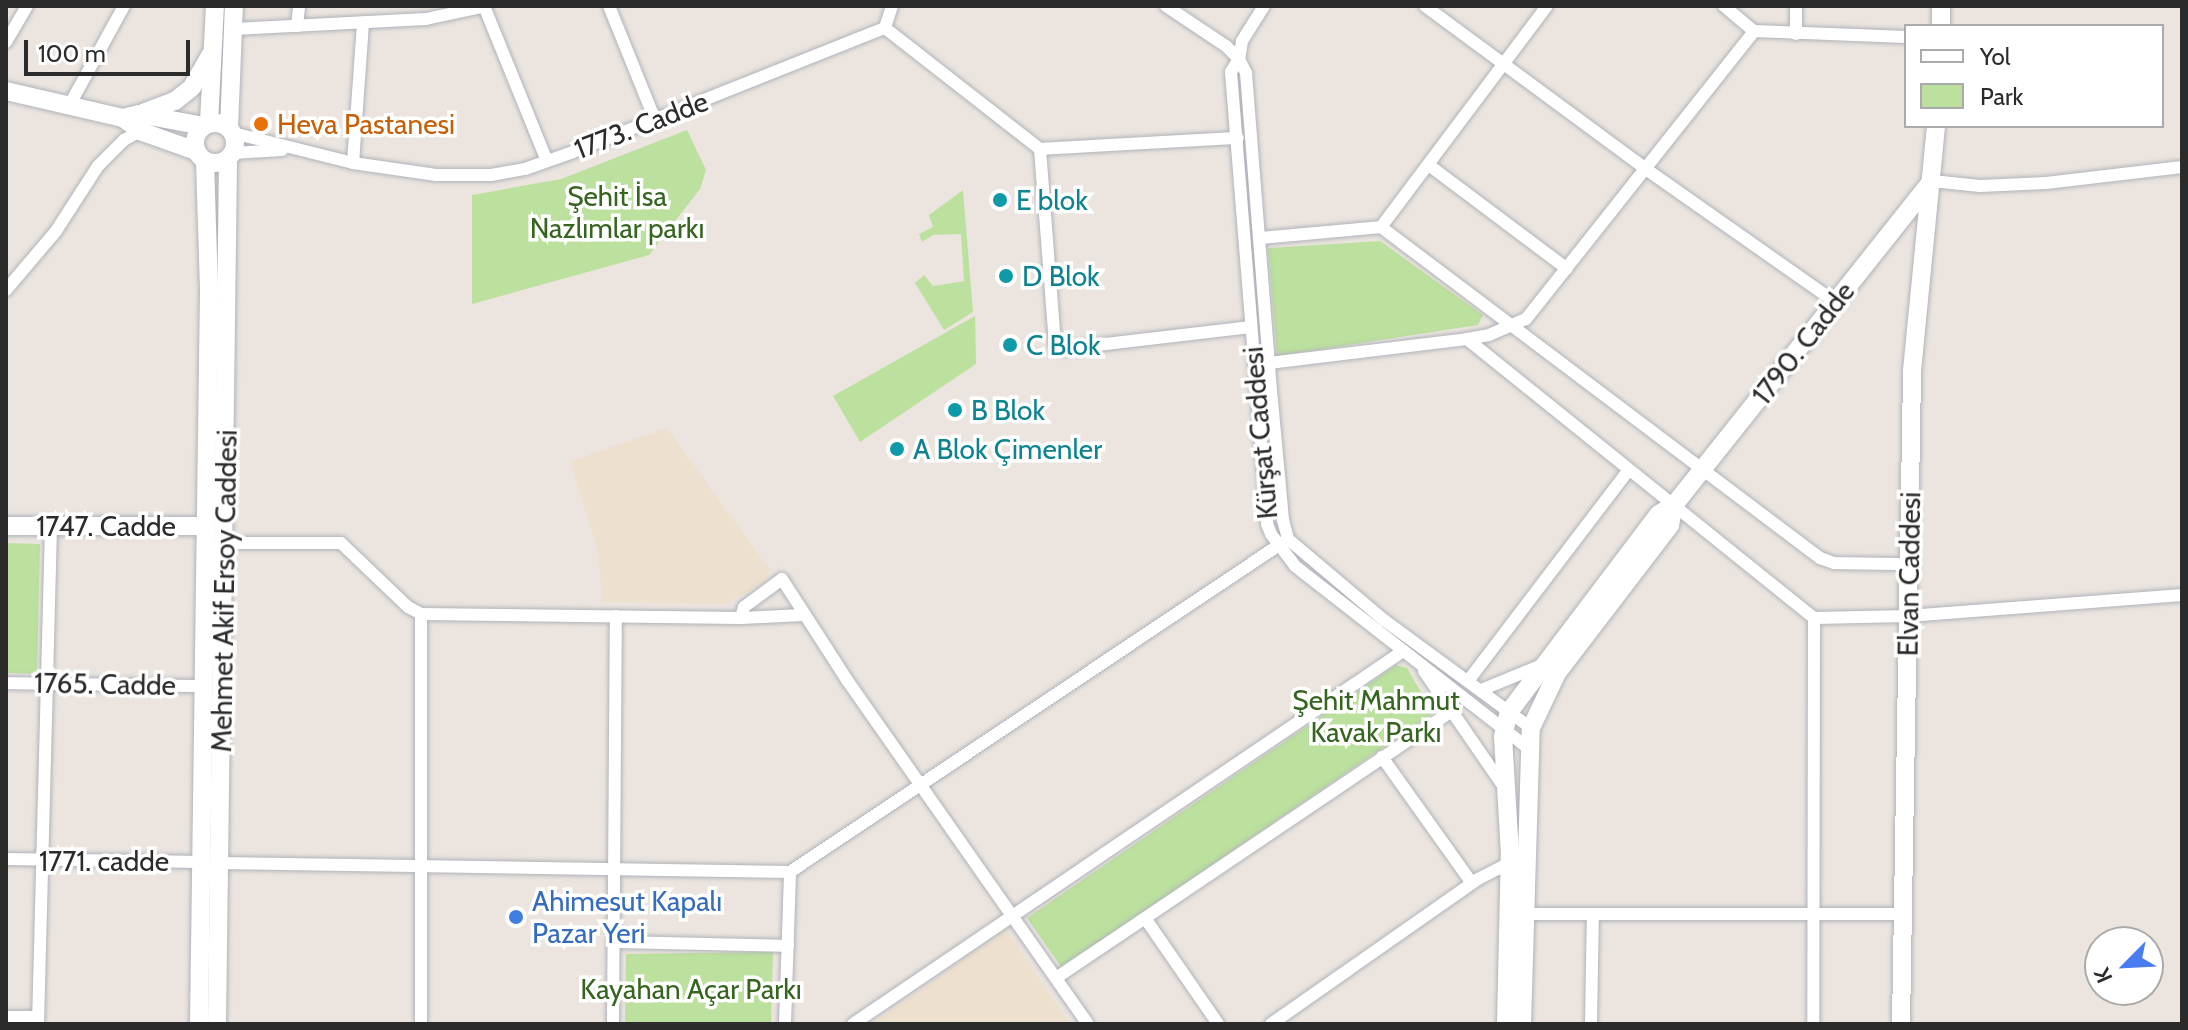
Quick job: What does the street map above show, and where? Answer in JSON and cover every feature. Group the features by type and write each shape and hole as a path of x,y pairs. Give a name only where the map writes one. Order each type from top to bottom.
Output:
{"street":[{"path":"6,42 27,6"},
{"path":"69,106 124,6"},
{"path":"200,156 195,138 206,125 215,6"},
{"path":"231,156 234,6"},
{"path":"297,26 299,6"},
{"path":"234,29 426,19 485,6 547,161"},
{"path":"609,6 655,120"},
{"path":"892,6 885,28 1040,149 1238,138"},
{"path":"1166,6 1239,59 1242,41 1264,6"},
{"path":"1425,6 1643,167 1835,302"},
{"path":"1381,227 1430,166 1547,6"},
{"path":"1724,6 1754,31 1904,37"},
{"path":"1796,6 1796,34"},
{"path":"353,163 363,22"},
{"name":"1773. Cadde","path":"293,150 353,163 436,175 491,175 547,161 885,28"},
{"path":"1269,363 1467,339 1511,327 1534,312 1643,167 1754,31"},
{"path":"6,290 56,231 98,166 124,140 134,121 175,101 192,87 214,48"},
{"name":"Kürşat Caddesi","path":"1239,59 1231,72 1267,524 1282,542 1295,566 1420,665 1506,719 1531,728"},
{"name":"Kürşat Caddesi","path":"1239,59 1246,73 1261,238 1283,520 1282,542"},
{"path":"6,91 134,121 206,125 231,130 293,150"},
{"path":"134,121 218,164 231,156 293,150"},
{"name":"Elvan Caddesi","path":"1901,1024 1913,349 1936,128"},
{"path":"1040,149 1055,346 1063,349 1251,327"},
{"name":"Mehmet Akif Ersoy Caddesi","path":"200,156 209,289 204,686 217,1024"},
{"name":"Mehmet Akif Ersoy Caddesi","path":"199,1024 212,862 225,543 231,156"},
{"path":"1430,166 1567,269"},
{"path":"1932,181 1980,186 2046,183 2182,167"},
{"name":"1790. Cadde","path":"1506,719 1542,665 1659,514 1674,505 1932,181"},
{"path":"1261,238 1381,227 1820,558 1834,563 1909,564"},
{"path":"1467,339 1814,618 1908,616 2182,595"},
{"path":"1468,681 1629,470"},
{"name":"1790. Cadde","path":"1527,747 1531,728 1557,673 1670,525 1674,505"},
{"name":"1747. Cadde","path":"6,526 205,526"},
{"path":"6,1017 38,1021 51,527"},
{"path":"785,1024 790,872 1282,542"},
{"name":"Kürşat Caddesi","path":"1282,542 1481,690 1527,747"},
{"path":"225,543 341,543 408,607 421,614 741,618 804,615"},
{"path":"741,618 744,607 782,579 921,786 1088,1024"},
{"path":"421,614 421,1024"},
{"path":"613,1024 616,616"},
{"path":"1813,1024 1814,618"},
{"path":"853,1024 1403,651"},
{"path":"1420,665 1506,790"},
{"path":"1481,690 1542,665"},
{"name":"1765. Cadde","path":"6,683 204,686"},
{"path":"1056,978 1451,712"},
{"path":"1506,719 1510,863 1506,1024"},
{"path":"1522,1024 1527,747"},
{"path":"1382,757 1472,883"},
{"name":"1771. cadde","path":"6,859 790,872"},
{"path":"1271,1024 1472,883 1510,863"},
{"path":"1525,914 1903,914"},
{"path":"1591,1024 1593,914"},
{"path":"1145,918 1218,1024"},
{"path":"613,942 788,946"}],"shaded area":[{"path":"667,428 770,570 767,581 726,604 602,602 598,552 570,461"},
{"path":"1006,929 1070,1024 873,1023"}],"green space":[{"name":"Şehit İsa Nazlımlar parkı","path":"687,130 706,170 700,189 649,255 472,304 472,195 561,179"},
{"path":"963,190 973,312 944,330 915,283 924,275 933,286 964,281 961,234 933,235 922,242 919,234 933,227 929,215"},
{"path":"1380,241 1483,315 1478,325 1277,356 1268,248"},
{"path":"975,316 976,364 860,442 833,396"},
{"path":"6,543 40,544 37,674 6,673"},
{"name":"Şehit Mahmut Kavak Parkı","path":"1396,665 1407,668 1433,713 1062,968 1027,918"},
{"name":"Kayahan Açar Parkı","path":"773,952 771,1024 625,1024 626,954"}],"place":[{"name":"Heva Pastanesi","path":"261,124"},
{"name":"E blok","path":"1000,200"},
{"name":"D Blok","path":"1006,276"},
{"name":"C Blok","path":"1010,345"},
{"name":"B Blok","path":"955,410"},
{"name":"A Blok Çimenler","path":"897,449"},
{"name":"Ahimesut Kapalı Pazar Yeri","path":"516,917"}]}
